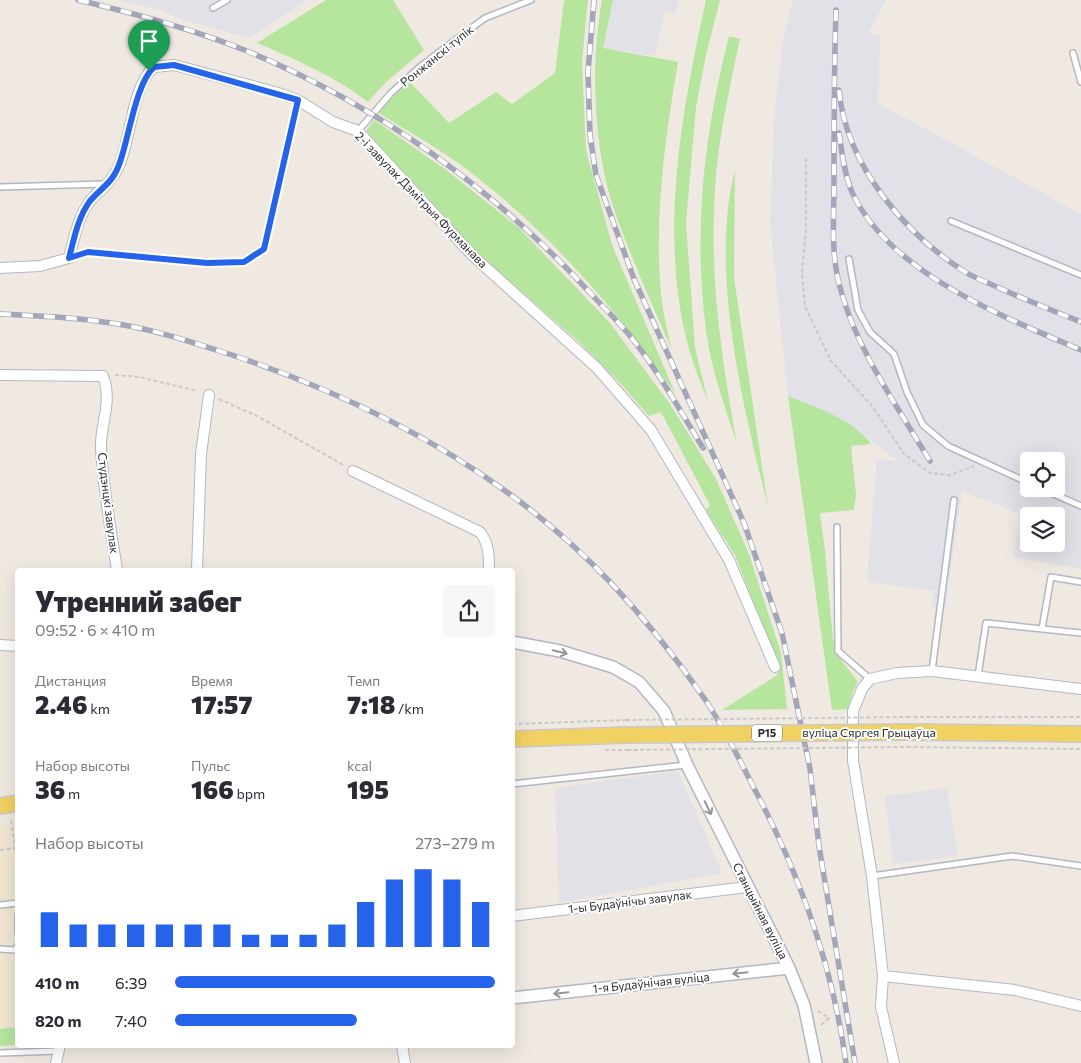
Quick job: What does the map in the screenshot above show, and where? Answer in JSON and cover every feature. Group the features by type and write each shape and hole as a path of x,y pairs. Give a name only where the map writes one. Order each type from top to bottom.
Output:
{"main road":[{"name":"вуліца Сяргея Грыцаўца","path":"627,735 907,724 1081,734"},
{"name":"Р15","path":"515,739 627,735"},
{"path":"0,806 15,804"}],"street":[{"name":"2-і завулак Дзмітрыя Фурманава","path":"69,258 80,220 90,201 109,184 122,158 144,78 154,67 174,65 298,100 333,122 358,131 472,255 596,368 651,430 729,560 775,666"},
{"path":"0,268 40,266 69,258"},
{"path":"0,375 103,376"},
{"name":"Студэнцкі завулак","path":"103,376 106,385 107,412 101,446 117,568"},
{"path":"197,568 201,454 209,395"},
{"path":"353,471 480,532 489,550 490,568"},
{"name":"Станцыйная вуліца","path":"515,643 560,651 613,667 638,682 664,711 687,764 789,968 804,1005 816,1063"},
{"path":"0,645 15,646"},
{"path":"894,1063 881,1007 883,976 872,876 853,761 853,711 862,689 870,679 897,673 932,671 1081,689"},
{"name":"1-ы Будаўнічы завулак","path":"515,916 747,887"},
{"name":"1-я Будаўнічая вуліца","path":"515,998 789,968"},
{"path":"883,976 1015,990 1081,1006"},
{"path":"56,1063 59,1048"},
{"path":"402,1048 405,1063"}],"lane":[{"path":"213,8 228,0"},
{"name":"Ронжанскі тупік","path":"358,131 391,94 422,66 466,32 485,18 531,0"},
{"path":"1073,53 1081,82"},
{"path":"69,258 88,252 207,263 244,262 264,249 298,100"},
{"path":"0,187 72,183 109,184"},
{"path":"951,221 1081,275"},
{"path":"849,258 858,310 870,332 894,354 907,392 923,424 948,446 1020,479"},
{"path":"1060,497 1081,506"},
{"path":"932,671 954,500"},
{"path":"837,527 838,651 870,679"},
{"path":"1042,629 1051,577 1081,582"},
{"path":"978,676 986,623 1081,633"},
{"path":"515,784 582,774 687,764"},
{"path":"872,876 1012,856 1081,866"},
{"path":"0,905 15,903"},
{"path":"0,949 15,950"},
{"path":"0,1053 59,1048"}],"path":[{"path":"806,158 806,229 802,273 805,306 831,361 872,407 904,454 930,473 950,475 984,463"},
{"path":"103,376 122,374 164,384 188,387 257,416 353,471"},
{"path":"627,735 1081,717"},
{"path":"515,724 627,735 907,747 1081,749"},
{"path":"11,818 15,854"},
{"path":"0,850 14,848"}],"shaded area":[{"path":"118,0 308,0 248,38 177,18 163,11"},
{"path":"613,0 679,0 676,14 664,12 655,56 603,48"},
{"path":"793,0 886,0 869,32 880,36 878,103 1081,214 1081,569 1013,557 1020,514 962,491 945,609 931,607 934,591 867,582 877,459 898,461 843,419 788,396 770,222 775,108 783,40"},
{"path":"678,771 722,873 559,903 555,788"},
{"path":"947,788 958,856 893,864 885,796"},
{"path":"15,823 15,1027 0,1029 0,825"}],"green space":[{"path":"326,0 393,0 424,50 385,83 368,102 329,77 257,43"},
{"path":"564,0 588,0 582,61 586,150 612,245 676,395 654,363 606,302 525,218 465,168 379,113 386,103 410,82 449,123 496,92 512,104 555,73"},
{"path":"602,0 613,0 603,48 678,62 665,149 659,237 661,295 672,351 623,235 609,193 603,166 596,110 595,82 598,26"},
{"path":"706,0 720,0 706,55 696,107 686,223 695,348 708,401 693,362 682,318 676,273 674,227 681,135"},
{"path":"729,36 740,39 727,103 717,168 714,270 719,328 737,444 719,388 708,345 702,293 701,256 703,182 707,146 720,72"},
{"path":"374,120 445,169 519,228 610,323 670,404 716,479 749,554 781,653 787,709 722,710 776,676 780,670 735,555 706,510 710,505 661,412 649,416 620,383 578,341 475,251 364,134"},
{"path":"735,170 734,278 768,506 740,382 727,294 726,251 728,209"},
{"path":"788,396 844,421 854,427 871,444 851,446 856,495 854,510 820,513 833,640 839,657 858,682 853,691 848,709 832,710"},
{"path":"15,1027 15,1045 0,1046 0,1029"}],"railway":[{"path":"78,0 202,34 242,49 292,71 340,96 387,123 432,154 517,221 556,258 619,324 653,367 703,448"},
{"path":"594,0 588,72 590,135 596,175 634,279 744,523 782,633 810,769 819,846 855,1063"},
{"path":"836,10 833,232 834,256 838,279 845,303 865,351 930,461"},
{"path":"839,90 844,118 853,145 866,170 900,217 921,238 942,256 969,274 1081,322"},
{"path":"839,133 845,170 852,192 869,221 893,246 920,269 984,307 1081,350"},
{"path":"0,314 81,319 142,329 192,342 282,373 334,394 385,418 435,445 482,475 528,508 571,544 611,583 660,639 704,698 731,743 771,822 800,889 833,992 846,1063"}],"route":[{"path":"174,65 298,100 264,249 248,260 244,262 207,263 110,252 88,252 69,258 80,220 90,201 109,184 119,165 144,78 149,71 154,67 174,65"}]}
